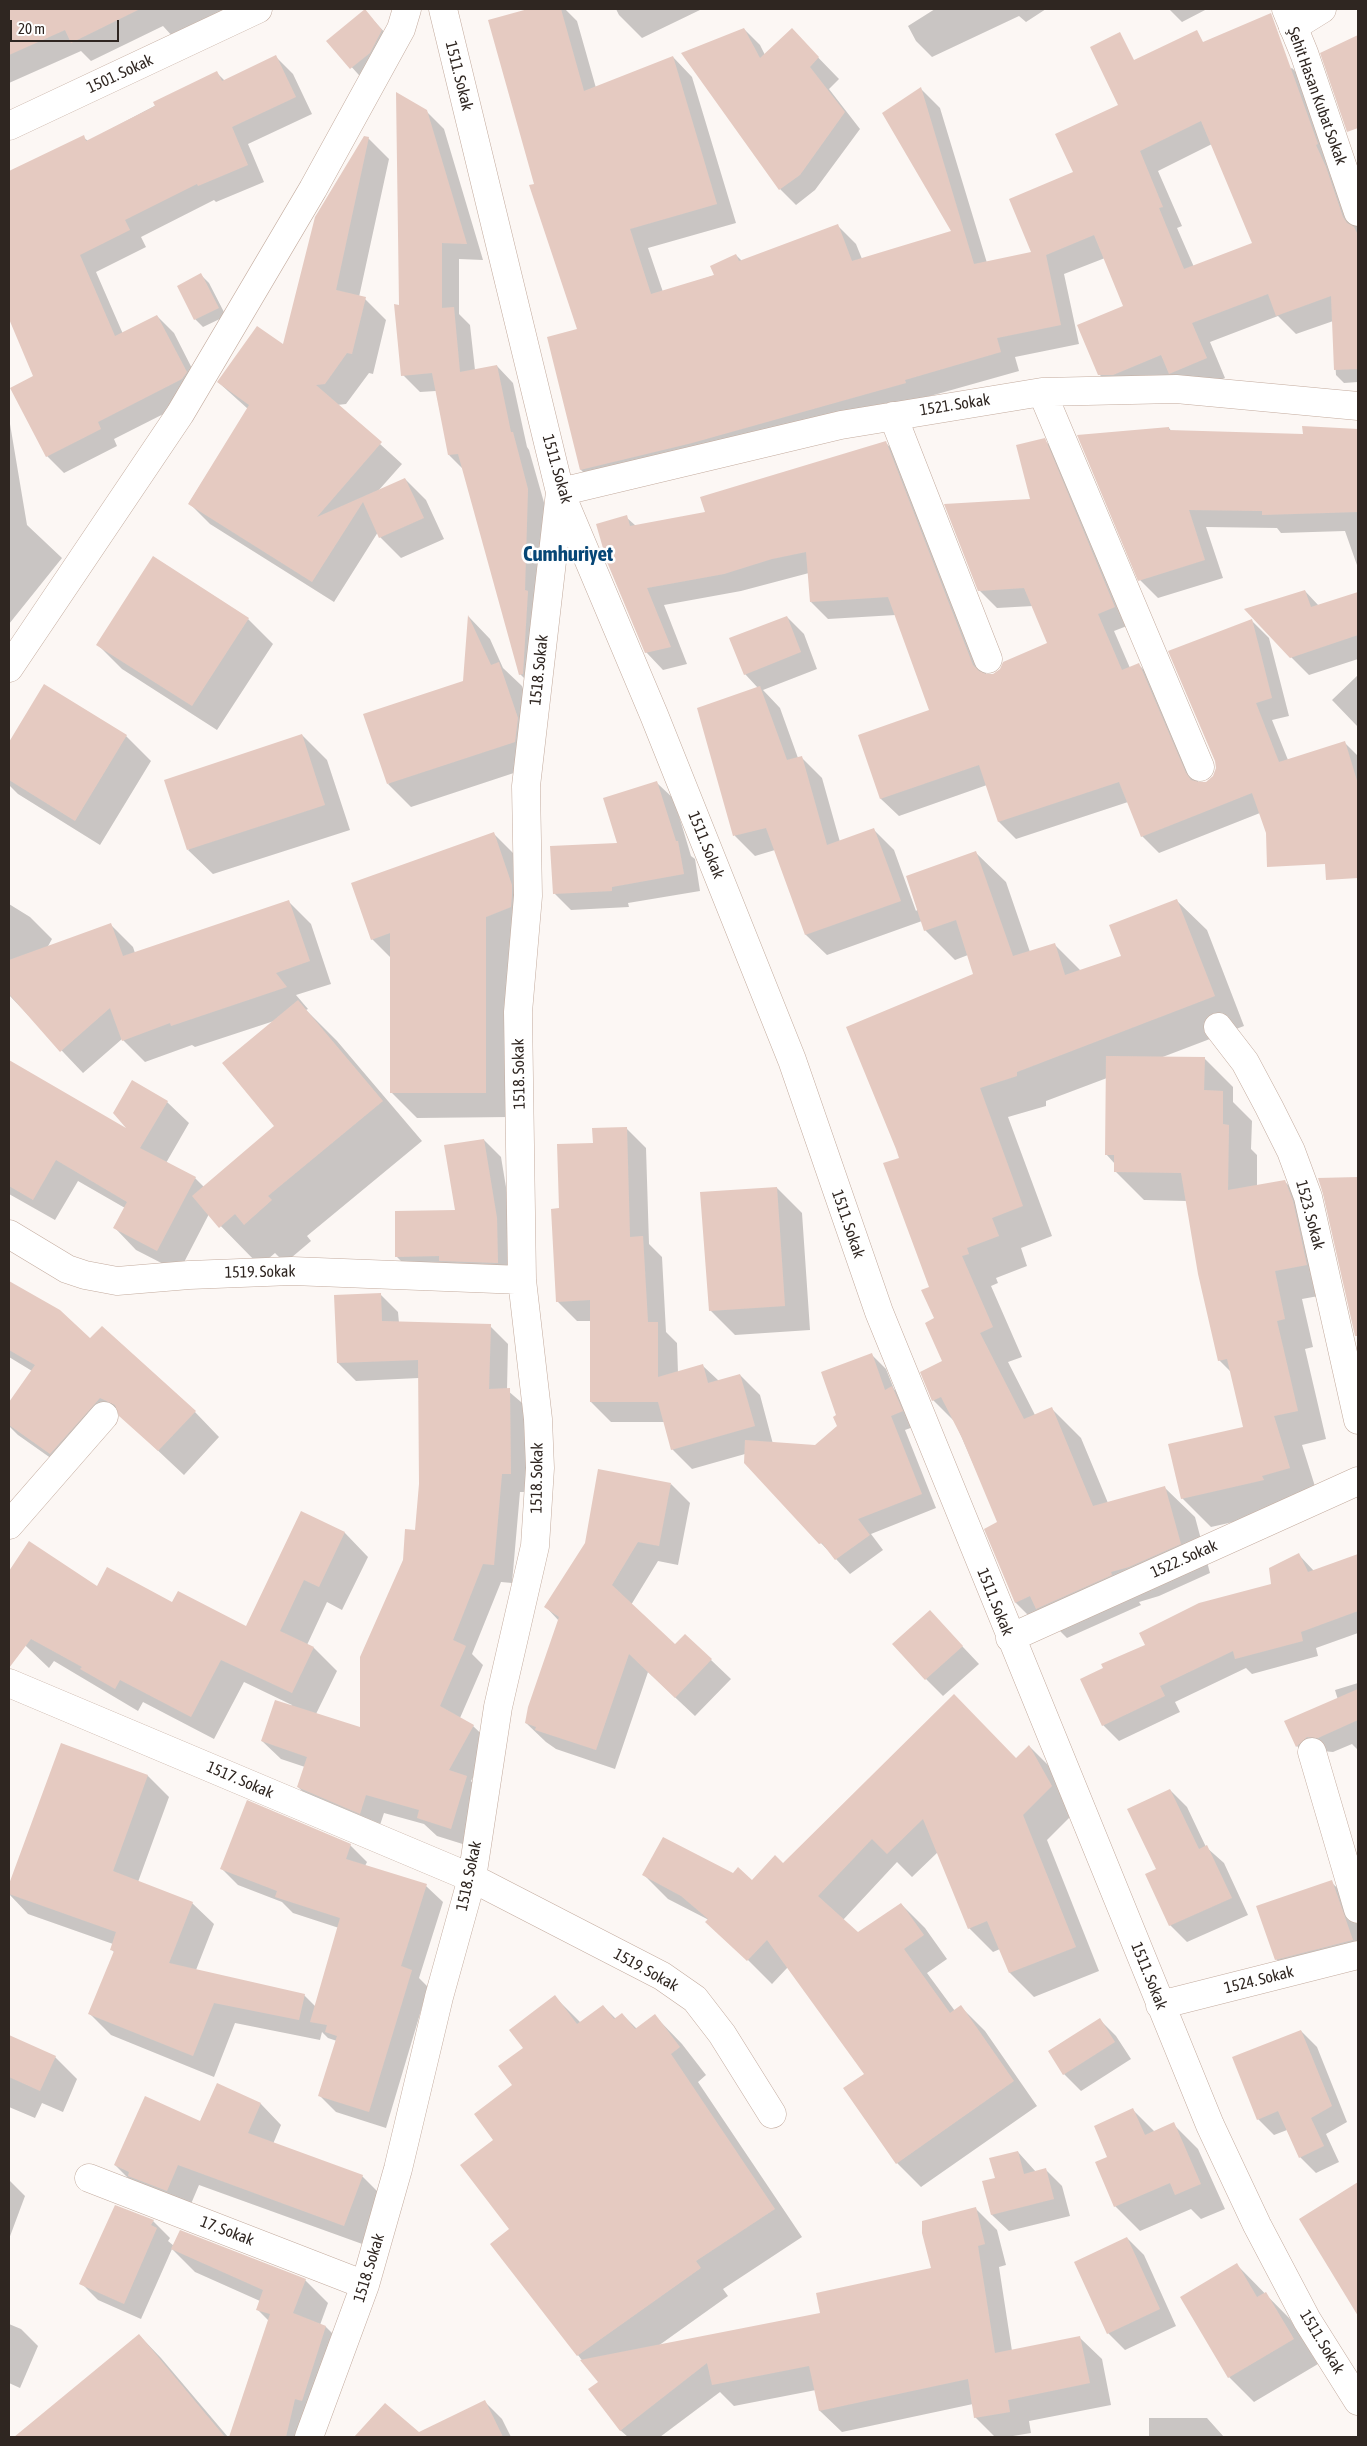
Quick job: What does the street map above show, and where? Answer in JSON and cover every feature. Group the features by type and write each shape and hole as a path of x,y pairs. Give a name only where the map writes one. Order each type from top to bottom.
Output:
{"street":[{"name":"1501. Sokak","path":"9,126 258,9"},
{"path":"9,668 180,414 313,188 400,30 407,9"},
{"name":"1511. Sokak","path":"443,9 560,492 654,715 792,1060 879,1312 1010,1638 1210,2125 1257,2225 1307,2320 1358,2401"},
{"path":"1289,18 1322,9"},
{"name":"Şehit Hasan Kubat Sokak","path":"1289,18 1304,53 1358,212"},
{"name":"1521. Sokak","path":"560,492 841,425 1042,392 1176,389 1358,406"},
{"path":"1042,392 1200,767"},
{"path":"893,416 988,659"},
{"name":"1518. Sokak","path":"309,2437 365,2285 398,2169 439,1997 472,1878 494,1733 526,1578 535,1546 540,1468 538,1419 522,1280 518,1012 528,896 526,786 560,492"},
{"name":"1523. Sokak","path":"1218,1027 1245,1062 1270,1107 1291,1151 1308,1197 1358,1420"},
{"name":"1519. Sokak","path":"9,1234 67,1269 118,1281 189,1275 292,1271 522,1280"},
{"path":"9,1525 104,1416"},
{"name":"1522. Sokak","path":"1010,1638 1358,1481"},
{"name":"1517. Sokak","path":"9,1683 472,1878"},
{"path":"1312,1752 1358,1910"},
{"name":"1519. Sokak","path":"472,1878 662,1976 695,1999 722,2034 772,2114"},
{"name":"1524. Sokak","path":"1160,2005 1358,1955"},
{"name":"17. Sokak","path":"89,2178 365,2285"}],"building":[{"path":"9,9 140,9 71,43 65,30 9,55"},
{"path":"365,9 382,30 370,53 350,69 326,41"},
{"path":"528,9 561,9 584,91 673,56 717,204 630,229 651,294 714,275 710,266 736,254 739,261 838,224 852,261 951,231 882,113 921,87 974,264 1031,252 1009,199 1073,172 1055,134 1118,105 1090,47 1120,32 1134,60 1197,30 1203,42 1271,13 1343,217 1347,223 1354,227 1358,235 1358,369 1334,370 1331,296 1276,316 1268,294 1192,323 1207,358 1169,374 1161,355 1113,375 1098,375 1077,325 1123,306 1094,235 1046,255 1061,325 997,338 1001,352 905,380 906,383 692,443 580,470 547,337 577,329 529,185 534,184 488,20","holes":["1201,121 1252,243 1184,269 1159,208 1163,207 1140,151"]},
{"path":"744,28 760,58 792,28 819,57 810,67 845,112 800,175 779,190 681,53"},
{"path":"1358,35 1358,128 1347,132 1320,53"},
{"path":"276,55 296,97 232,127 248,165 198,186 197,184 125,220 130,230 80,255 115,336 157,315 187,372 182,379 98,422 101,429 46,457 10,388 33,376 9,319 9,171 84,135 86,141 155,106 153,102 217,71 222,81"},
{"path":"396,92 427,110 467,244 442,243 442,308 454,307 460,372 497,365 511,432 513,432 528,489 525,590 528,591 523,674 519,675 458,454 448,455 432,373 401,376 394,304 399,305"},
{"path":"364,136 369,137 336,290 366,297 352,354 347,353 325,384 316,385 382,442 317,517 405,478 424,518 379,538 363,502 312,582 188,504 249,405 217,382 257,326 283,344 315,217"},
{"path":"201,273 219,308 194,320 177,286"},
{"path":"1302,426 1358,429 1358,512 1262,515 1262,511 1189,510 1205,560 1138,581 1077,435 1169,427 1169,430 1303,434"},
{"path":"1045,438 1115,607 1098,614 1122,670 1139,663 1186,773 1191,780 1206,782 1213,776 1216,768 1215,761 1168,651 1252,619 1272,698 1256,703 1279,762 1345,741 1358,784 1358,878 1326,880 1325,864 1267,867 1266,833 1252,793 1141,837 1119,782 998,822 979,765 880,799 858,735 929,710 888,597 810,602 806,552 772,559 724,574 647,588 671,647 645,653 607,562 596,524 627,515 630,526 705,512 700,497 886,441 973,665 979,671 993,674 1000,669 1003,662 1047,643 1024,588 978,591 944,504 1030,499 1016,445"},
{"path":"153,556 249,618 192,706 96,645"},
{"path":"1305,590 1311,607 1358,592 1358,635 1290,658 1244,609"},
{"path":"468,615 491,665 499,662 518,718 515,742 387,784 363,714 463,681"},
{"path":"787,616 801,652 744,675 729,638"},
{"path":"44,684 127,735 75,821 9,780 9,742"},
{"path":"760,686 787,760 802,756 827,845 874,828 901,901 805,935 766,828 733,836 697,708"},
{"path":"302,734 325,805 187,850 164,780"},
{"path":"657,781 676,841 678,841 684,874 612,887 612,891 553,894 550,846 617,843 603,798"},
{"path":"494,832 512,885 512,895 511,907 486,917 486,1093 390,1093 390,933 371,940 351,883"},
{"path":"976,851 1013,956 1055,943 1065,975 1121,956 1109,925 1177,899 1215,996 1017,1072 1017,1076 980,1088 1023,1206 992,1218 999,1236 967,1248 969,1254 962,1256 993,1327 980,1333 1024,1419 1052,1407 1093,1506 1165,1486 1181,1544 1129,1567 1111,1572 1112,1575 1036,1609 1030,1596 1015,1603 984,1529 997,1522 962,1438 941,1397 932,1401 920,1372 942,1361 925,1323 934,1318 921,1290 929,1287 883,1163 899,1158 846,1027 973,974 956,920 924,931 906,876"},
{"path":"289,900 310,961 276,973 287,987 171,1026 170,1023 122,1041 110,1008 60,1052 9,994 9,960 111,923 123,956"},
{"path":"298,1000 383,1101 268,1196 272,1200 244,1225 235,1214 219,1228 192,1196 274,1126 222,1063"},
{"path":"1106,1056 1205,1057 1204,1090 1223,1091 1223,1124 1229,1125 1228,1190 1285,1180 1293,1201 1307,1265 1275,1271 1285,1319 1277,1321 1298,1411 1274,1416 1290,1468 1262,1476 1264,1480 1181,1499 1168,1444 1243,1427 1227,1359 1218,1361 1198,1274 1181,1173 1114,1172 1114,1155 1105,1155"},
{"path":"9,1060 126,1128 113,1113 132,1080 168,1101 140,1148 196,1177 157,1251 113,1228 127,1202 56,1160 33,1200 9,1186"},
{"path":"627,1127 630,1237 643,1236 648,1322 658,1322 658,1377 703,1364 708,1383 740,1374 755,1426 671,1450 658,1402 590,1402 590,1300 556,1302 551,1209 559,1208 557,1144 593,1143 592,1128"},
{"path":"484,1139 497,1218 498,1263 439,1261 439,1256 395,1257 395,1211 455,1210 444,1145"},
{"path":"1358,1177 1358,1336 1355,1336 1318,1178"},
{"path":"777,1187 785,1306 709,1311 700,1192"},
{"path":"9,1281 60,1310 90,1338 102,1326 196,1411 158,1451 119,1416 115,1405 100,1398 50,1454 9,1425 9,1402 35,1365 9,1350"},
{"path":"381,1293 382,1321 491,1324 489,1389 510,1388 511,1474 502,1474 494,1565 483,1564 453,1640 466,1646 440,1706 474,1725 449,1770 467,1776 451,1829 417,1818 419,1810 366,1795 360,1814 297,1787 307,1757 261,1741 275,1700 360,1727 360,1657 403,1560 405,1529 415,1530 419,1484 418,1360 337,1363 334,1295"},
{"path":"872,1353 885,1390 892,1386 903,1411 891,1416 922,1494 858,1519 870,1535 835,1560 822,1543 819,1544 744,1463 745,1440 815,1445 837,1426 833,1417 836,1415 821,1372"},
{"path":"598,1469 671,1483 659,1546 638,1542 612,1585 675,1644 685,1634 712,1659 675,1698 629,1654 596,1750 535,1730 536,1727 525,1723 528,1707 559,1617 544,1607 585,1543"},
{"path":"301,1511 345,1532 319,1587 304,1580 280,1631 314,1647 292,1693 221,1660 191,1717 120,1680 115,1689 80,1669 82,1667 31,1639 9,1668 9,1571 29,1541 97,1586 107,1567 172,1602 178,1591 246,1626"},
{"path":"1299,1553 1308,1572 1358,1554 1358,1611 1301,1632 1303,1641 1235,1659 1233,1651 1160,1686 1165,1696 1102,1726 1080,1679 1103,1668 1101,1664 1145,1645 1139,1633 1199,1603 1271,1584 1269,1568"},
{"path":"930,1610 963,1646 925,1680 892,1644"},
{"path":"1358,1689 1358,1720 1318,1738 1307,1737 1296,1747 1284,1721"},
{"path":"954,1694 1016,1758 1029,1745 1052,1786 1023,1815 1076,1947 1009,1973 987,1921 968,1929 923,1819 887,1854 872,1839 818,1896 858,1932 901,1903 924,1935 904,1949 950,2013 961,2005 1014,2081 896,2164 843,2088 864,2074 767,1940 747,1961 705,1922 708,1919 681,1896 642,1875 663,1837 733,1873 738,1867 752,1880 775,1855 783,1863"},
{"path":"61,1743 148,1775 113,1871 193,1902 169,1963 305,1994 299,2020 214,2003 193,2056 88,2014 114,1951 110,1950 116,1932 9,1894 9,1884"},
{"path":"1170,1789 1199,1849 1207,1845 1232,1898 1169,1926 1145,1874 1156,1869 1127,1809"},
{"path":"247,1800 351,1844 346,1859 427,1884 401,1966 412,1970 369,2112 318,2096 337,2036 325,2032 327,2025 310,2022 340,1918 275,1897 277,1891 220,1869"},
{"path":"1332,1880 1353,1940 1275,1960 1256,1906"},
{"path":"555,1995 577,2024 603,2005 614,2019 622,2013 635,2029 655,2014 680,2047 671,2054 775,2209 696,2261 701,2268 577,2356 490,2244 509,2229 460,2165 493,2140 474,2114 512,2085 498,2066 523,2048 509,2030"},
{"path":"1100,2018 1115,2042 1063,2075 1048,2051"},
{"path":"1301,2030 1332,2106 1311,2118 1324,2146 1299,2158 1278,2111 1257,2120 1232,2057"},
{"path":"9,2035 56,2056 40,2091 9,2077"},
{"path":"217,2083 261,2103 248,2133 363,2175 344,2226 178,2165 167,2191 128,2176 129,2172 114,2165 145,2096 200,2121"},
{"path":"1133,2108 1145,2135 1174,2122 1201,2184 1175,2195 1170,2183 1114,2207 1095,2162 1107,2157 1094,2126"},
{"path":"1018,2151 1024,2174 1046,2168 1054,2199 991,2215 982,2181 995,2178 989,2158"},
{"path":"1358,2182 1358,2316 1299,2219"},
{"path":"115,2205 154,2220 151,2225 157,2228 124,2304 79,2284"},
{"path":"976,2207 985,2244 978,2246 995,2353 1080,2336 1090,2383 1008,2400 1010,2412 974,2418 968,2379 819,2411 809,2366 712,2385 707,2363 620,2431 588,2389 598,2382 580,2360 820,2313 816,2293 931,2268 922,2233 922,2221"},
{"path":"180,2230 306,2279 293,2313 326,2326 302,2401 295,2399 286,2437 229,2437 270,2314 256,2310 263,2290 171,2249"},
{"path":"1127,2237 1160,2309 1107,2334 1074,2262"},
{"path":"1237,2263 1257,2297 1266,2292 1294,2339 1228,2378 1180,2297"},
{"path":"139,2334 225,2437 14,2437"},
{"path":"485,2400 503,2437 354,2437 385,2403 419,2432"}],"district":[{"name":"Cumhuriyet","path":"568,554"}]}
